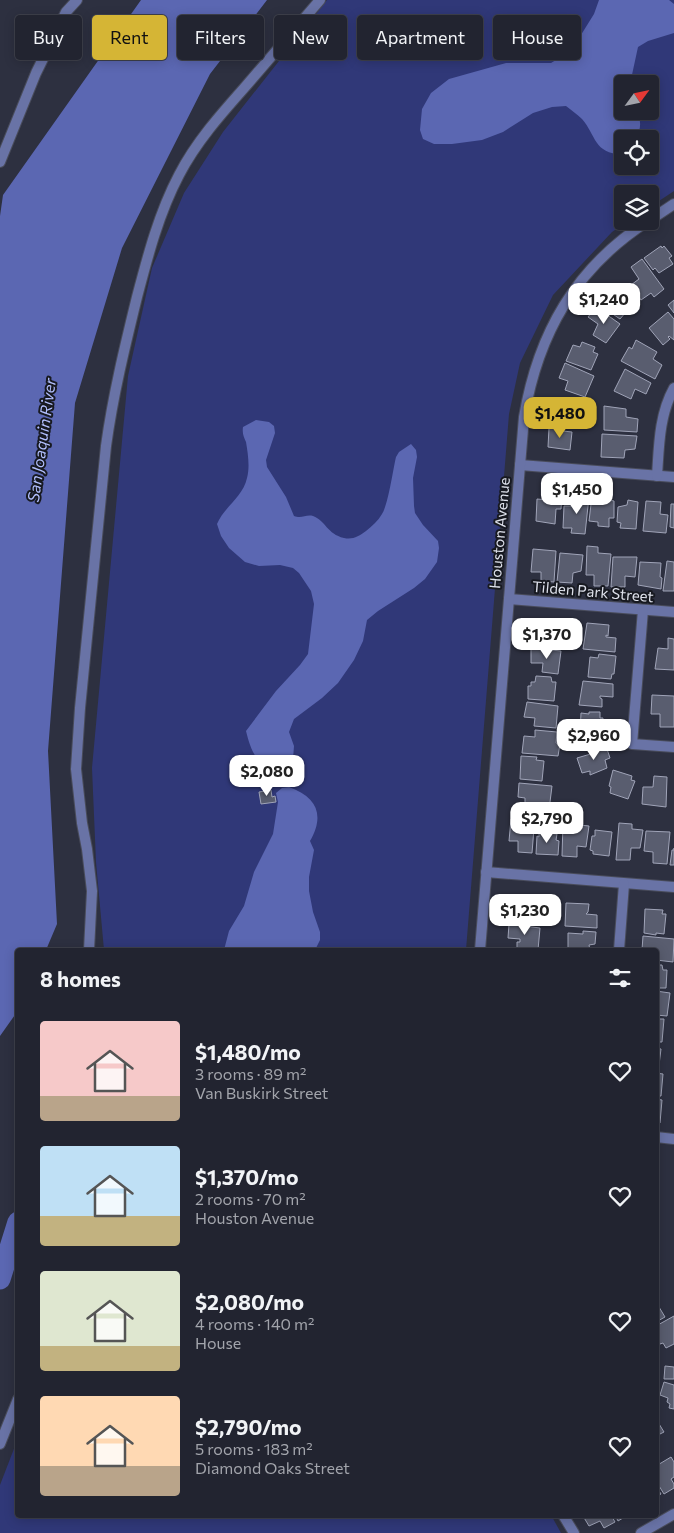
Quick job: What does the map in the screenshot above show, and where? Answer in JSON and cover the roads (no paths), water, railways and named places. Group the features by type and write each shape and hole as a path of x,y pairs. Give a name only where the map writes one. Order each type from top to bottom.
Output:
{"street":[{"path":"0,162 36,73 66,12 77,0"},
{"path":"89,948 92,891 78,795 77,760 80,708 106,446 124,349 150,248 166,203 179,175 212,126 320,0"},
{"name":"Houston Avenue","path":"659,214 674,204"},
{"name":"Houston Avenue","path":"480,948 524,417 528,392 538,358 556,318 582,280 605,254 634,230"},
{"path":"657,476 660,430 664,411 674,388"},
{"path":"520,465 674,477"},
{"name":"Tilden Park Street","path":"509,599 674,612"},
{"path":"642,610 632,744 674,748"},
{"path":"486,872 674,887"},
{"path":"619,948 624,884"},
{"path":"659,1137 674,1139"},
{"path":"0,1444 15,1406"},
{"path":"641,1533 674,1514"},
{"path":"565,1518 574,1533"}],"water":[{"name":"San Joaquin River","path":"141,0 267,0 255,15 177,15 177,60 221,60 210,74 122,248 75,403 48,751 57,924 47,948 15,948 15,1015 0,1036 0,216 3,195 99,60 167,60 167,15 130,15"},
{"path":"599,0 669,0 674,4 674,33 648,41 638,47 632,75 614,75 614,120 639,120 640,125 639,130 614,130 614,153 601,147 582,119 566,106 552,107 533,113 503,132 482,140 434,144 423,139 420,130 422,109 431,93 449,79 506,63 551,63 556,60 581,60 581,35 594,14"},
{"path":"256,420 269,422 274,426 275,433 266,460 267,467 286,497 294,516 313,516 334,534 344,538 353,538 361,534 380,517 386,503 396,457 399,452 411,444 416,450 417,457 413,478 415,513 438,541 439,548 437,562 425,579 367,620 363,641 354,660 338,683 294,719 289,732 294,746 293,759 289,766 277,775 264,766 256,757 246,731 276,691 308,654 314,604 311,591 299,573 293,568 280,565 259,566 245,562 229,548 221,536 217,524 245,485 249,465 243,427"},
{"path":"289,787 299,791 316,808 317,823 310,841 314,850 309,877 309,891 313,912 320,932 320,940 316,948 225,948 229,931 244,906 254,872 273,834 278,802 276,793 282,788"}],"waterway":[{"path":"0,1279 15,1232"}]}
